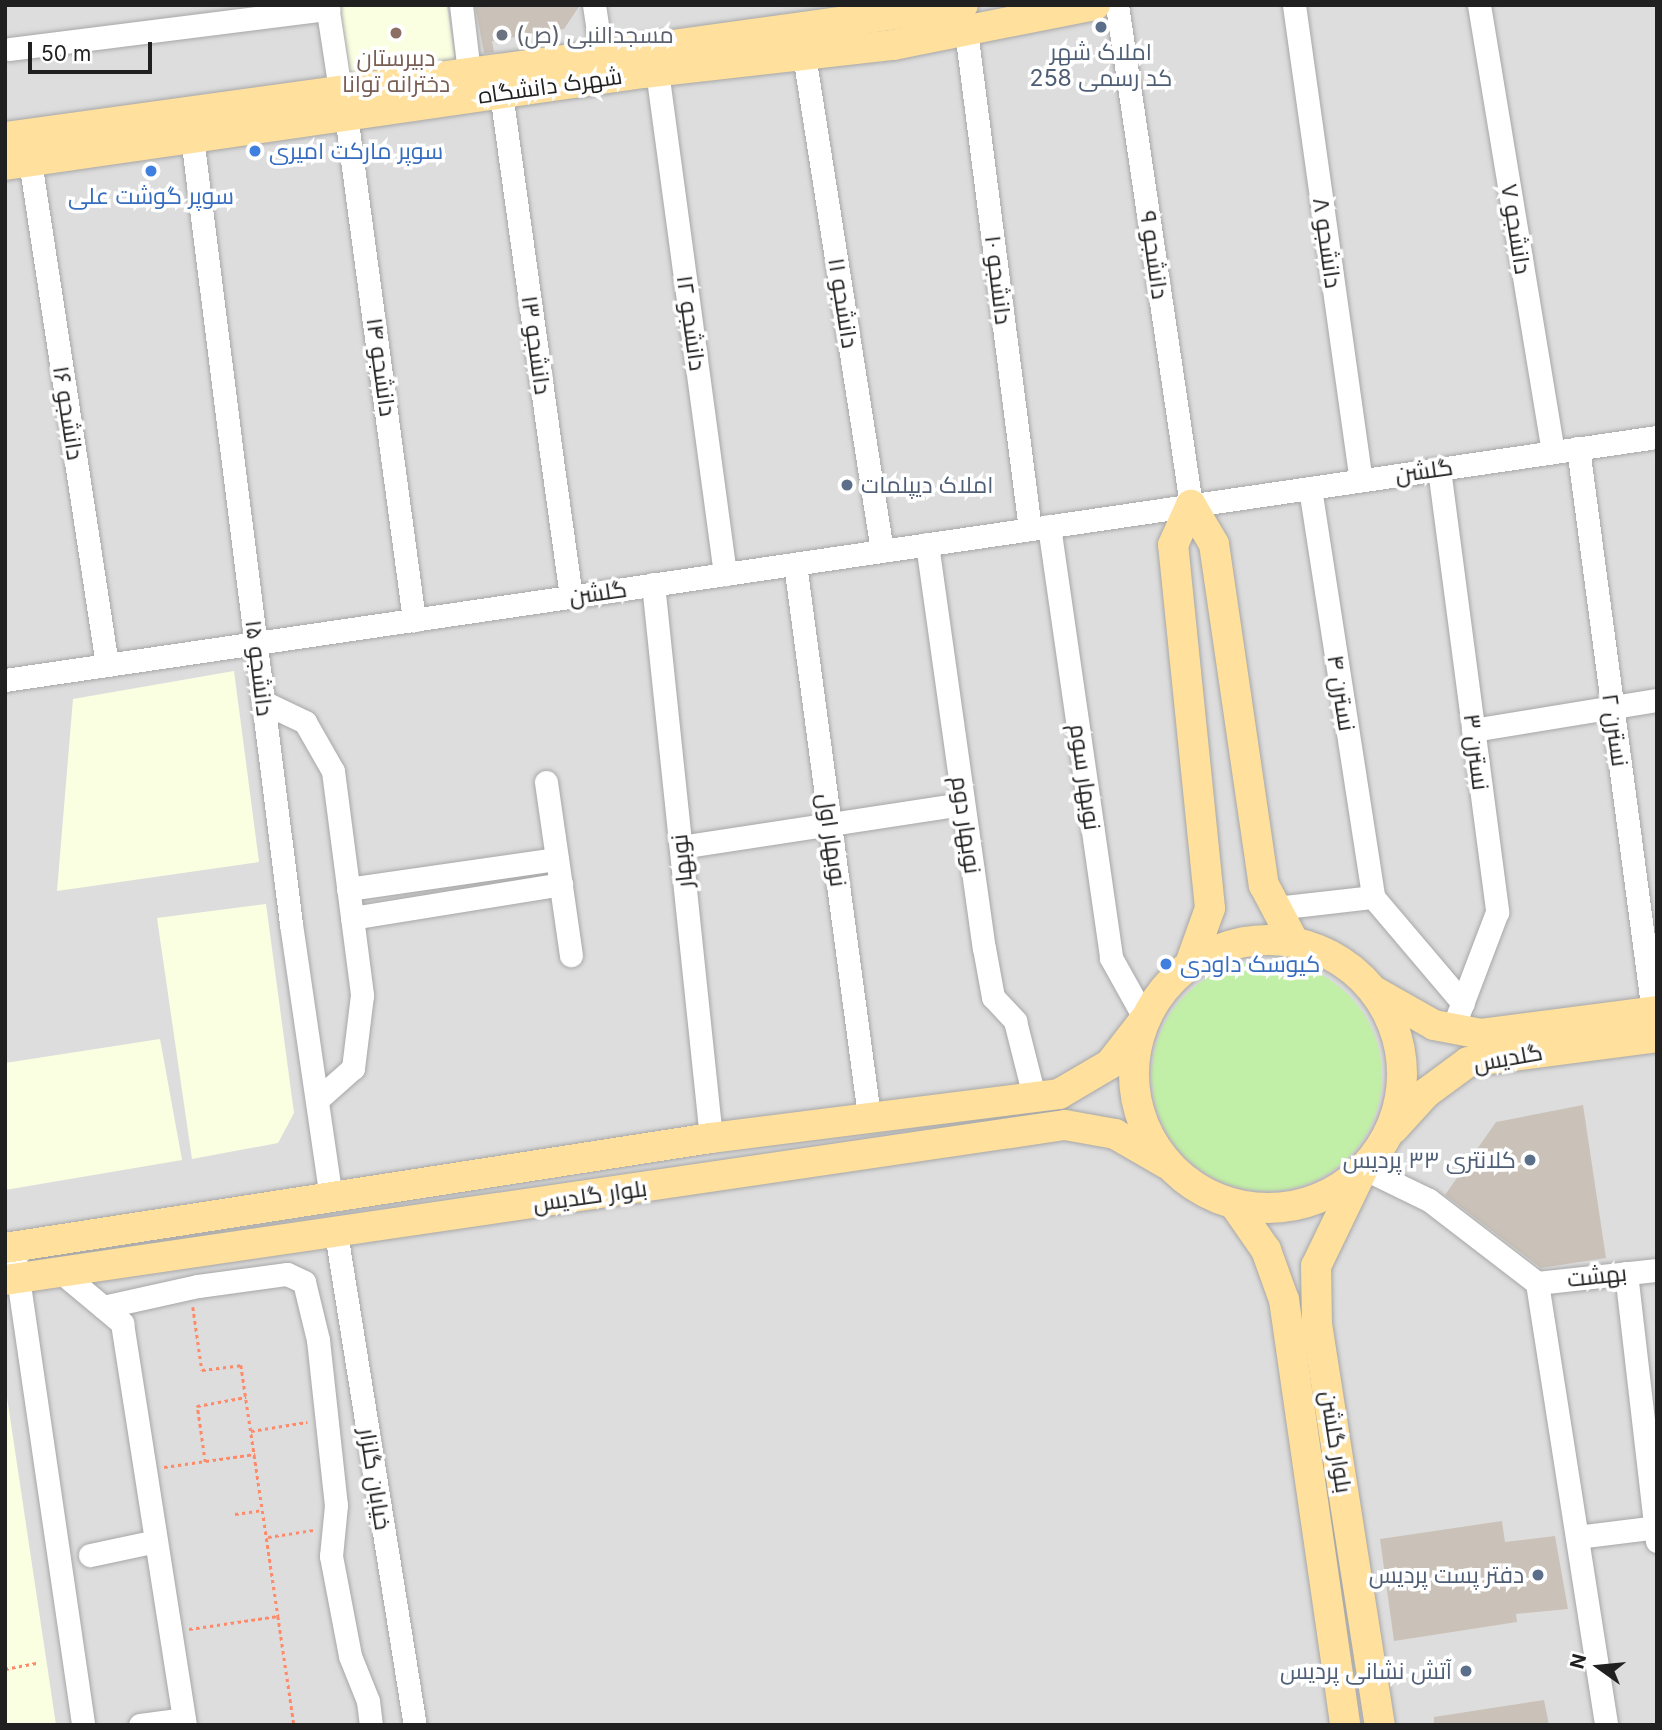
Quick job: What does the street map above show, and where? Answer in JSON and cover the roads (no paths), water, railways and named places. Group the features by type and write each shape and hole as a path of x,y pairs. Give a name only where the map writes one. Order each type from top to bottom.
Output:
{"main road":[{"name":"شهرک دانشگاه","path":"18,163 192,137 469,72 603,66 965,18 1095,5"},
{"name":"شهرک دانشگاه","path":"5,137 343,102 501,93 603,66 657,71 804,55 965,18"},
{"path":"1191,505 1214,544 1264,885 1294,942"},
{"path":"1190,964 1210,908 1173,545 1191,505"},
{"path":"1258,939 1294,942 1325,952 1352,968 1374,992 1393,1025 1402,1062 1399,1101 1386,1137 1363,1168 1336,1190 1303,1204 1269,1209 1234,1204 1198,1189 1167,1164 1146,1132 1135,1095 1135,1056 1145,1019 1164,989 1190,964 1234,944 1258,939"},
{"name":"گلدیس","path":"1374,992 1434,1025 1458,1016 1481,1034 1656,1020"},
{"name":"بلوار گلدیس","path":"9,1247 681,1143 869,1116 1059,1094 1110,1064 1145,1019"},
{"name":"گلدیس","path":"1386,1137 1426,1093 1468,1062 1656,1020"},
{"name":"بلوار گلدیس","path":"12,1279 1065,1125 1115,1135 1167,1164"},
{"path":"681,1143 684,1182"},
{"name":"بلوار گلشن","path":"1363,1168 1316,1266 1317,1312 1378,1712"},
{"path":"331,1197 335,1233"},
{"name":"بلوار گلشن","path":"1234,1204 1266,1250 1284,1300 1343,1715"},
{"path":"1343,1715 1378,1712"}],"street":[{"path":"461,5 469,72"},
{"path":"594,5 603,66"},
{"name":"دانشجو ۹","path":"1117,5 1191,505"},
{"name":"دانشجو ۸","path":"1294,5 1361,480"},
{"name":"دانشجو ۷","path":"1479,5 1553,452"},
{"path":"10,49 328,7"},
{"name":"دانشجو ۱۴","path":"328,7 414,620"},
{"name":"دانشجو ۱۰","path":"965,18 1040,528"},
{"name":"دانشجو ۱۱","path":"804,55 882,551"},
{"name":"دانشجو ۱۲","path":"657,71 725,574"},
{"name":"دانشجو ۱۳","path":"501,93 571,597"},
{"name":"دانشجو ۱۵","path":"192,137 263,702 331,1197"},
{"name":"دانشجو ۱۶","path":"18,163 107,665"},
{"name":"گلشن","path":"5,680 1578,448 1656,440"},
{"name":"نسترن ۲","path":"1578,448 1611,708 1656,1020"},
{"name":"نسترن ۳","path":"1439,469 1497,912 1458,1016"},
{"name":"نسترن ۴","path":"1310,488 1373,897"},
{"name":"نوبهار سوم","path":"1040,528 1111,958 1145,1019"},
{"name":"نوبهار دوم","path":"928,544 963,804 993,997 1015,1021 1034,1096"},
{"name":"نوبهار اول","path":"795,564 869,1116"},
{"name":"نوبهار","path":"653,584 711,1139"},
{"path":"1473,730 1657,700"},
{"path":"263,702 306,722 333,771 362,995 353,1068 317,1100"},
{"path":"546,782 571,955"},
{"path":"681,847 963,804"},
{"path":"348,889 557,859"},
{"path":"352,918 561,884"},
{"path":"1276,908 1373,897 1458,1016"},
{"path":"1363,1168 1429,1200 1537,1283 1606,1725"},
{"name":"خیابان گلزار","path":"335,1233 415,1725"},
{"path":"9,1247 83,1725"},
{"name":"بهشت","path":"1537,1283 1657,1270"},
{"path":"61,1272 122,1323 185,1722 140,1725"},
{"path":"1577,1537 1656,1531 1626,1273"},
{"path":"103,1307 191,1287 287,1274 304,1282 318,1340 337,1505 331,1556 350,1656 368,1701 371,1725"},
{"path":"90,1555 156,1541"}],"place":[{"name":"املاک شهر کد رسمی 258","path":"1101,27"},
{"name":"دبیرستان دخترانه توانا","path":"396,33"},
{"name":"مسجدالنبی (ص)","path":"502,35"},
{"name":"سوپر مارکت امیری","path":"255,151"},
{"name":"سوپر گوشت علی","path":"151,171"},
{"name":"املاک دیپلمات","path":"847,485"},
{"name":"کیوسک داودی","path":"1166,964"},
{"name":"کلانتری ۳۳ پردیس","path":"1530,1160"},
{"name":"دفتر پست پردیس","path":"1538,1575"},
{"name":"آتش نشانی پردیس","path":"1466,1671"}]}
